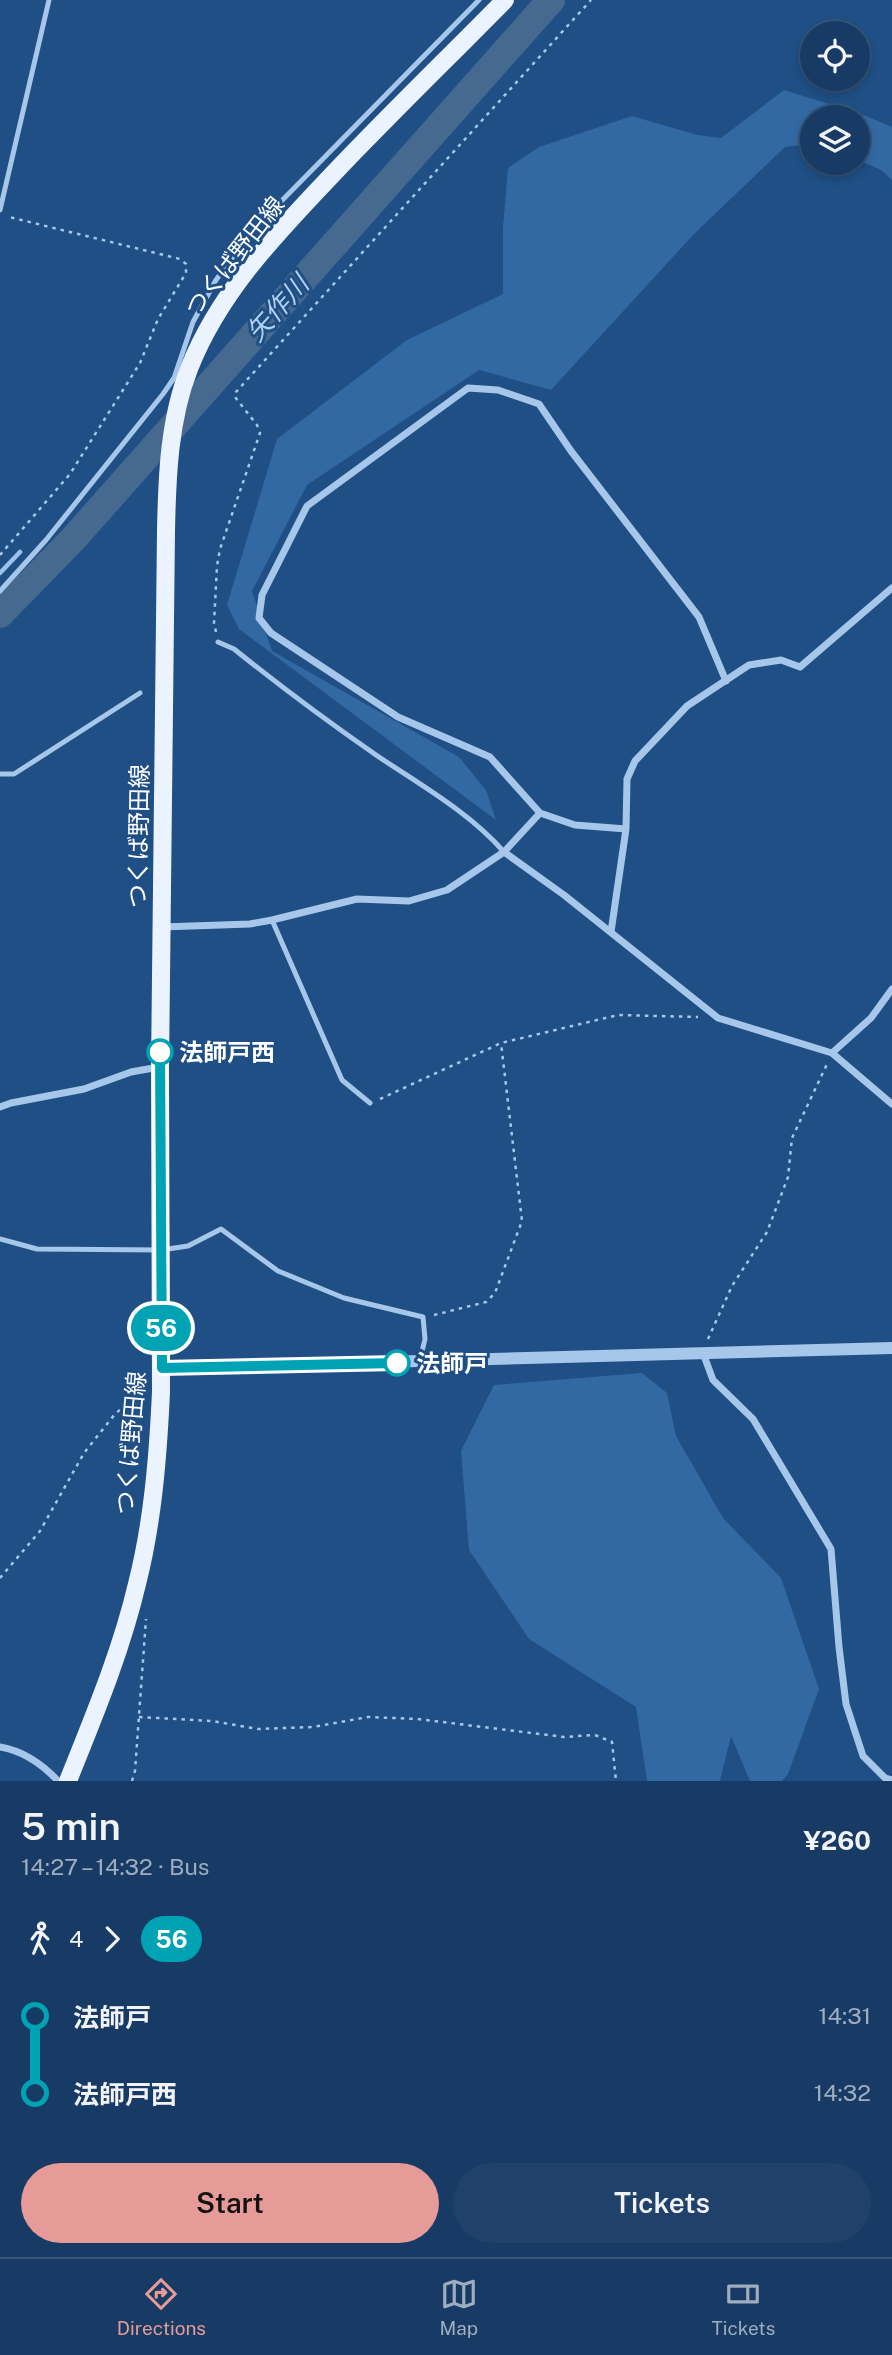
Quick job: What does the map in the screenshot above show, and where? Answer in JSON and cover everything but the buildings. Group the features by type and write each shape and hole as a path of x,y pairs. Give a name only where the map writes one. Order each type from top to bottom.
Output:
{"main road":[{"name":"つくば野田線","path":"68,1781 102,1699 124,1632 138,1582 155,1481 162,1392 160,1067 167,482 183,376 220,306 289,220 505,0"}],"street":[{"path":"626,829 575,825 540,813 490,757 398,717 271,633 259,618 262,595 307,506 468,388 498,390 539,404 571,451 699,617 726,681"},
{"path":"611,932 626,829 627,779 635,761 687,706 749,665 781,660 800,667 892,588"},
{"path":"162,927 250,924 357,899 409,901 447,890 504,852 540,813"},
{"path":"504,852 611,932 718,1018 832,1053 892,1104"},
{"path":"832,1053 871,1018 892,989"},
{"path":"0,1107 84,1089 131,1072 160,1067"},
{"path":"162,1368 892,1348"},
{"path":"703,1353 713,1380 753,1419 831,1549 846,1704 863,1756 885,1778 892,1780"},
{"path":"0,1747 44,1765 58,1781"}],"lane":[{"path":"0,213 49,0"},
{"path":"0,591 46,540 163,394 183,376 193,322 216,281 252,231 479,0"},
{"path":"218,642 234,649 326,721 434,794 491,837 504,852"},
{"path":"0,774 14,774 140,693"},
{"path":"272,920 342,1080 370,1103"},
{"path":"0,1239 37,1250 161,1250 188,1246 221,1230 278,1270 344,1298 423,1317 425,1339 419,1363"}],"path":[{"path":"218,642 214,623 220,549 260,433 235,397 236,392 591,0"},
{"path":"0,213 180,259 186,264 186,273 158,319 140,363 70,474 0,555"},
{"path":"370,1103 501,1043 618,1015 718,1018"},
{"path":"423,1317 486,1302 495,1293 522,1221 501,1043"},
{"path":"703,1353 732,1286 767,1232 788,1177 792,1138 832,1053"},
{"path":"0,1578 40,1531 84,1453 114,1413 141,1392 162,1392"},
{"path":"132,1781 135,1771 146,1618"},
{"path":"139,1717 212,1721 258,1729 313,1727 368,1717 418,1719 564,1737 595,1735 612,1742 616,1781"}],"shaded area":[{"path":"784,90 832,105 800,105 800,145 785,147 694,234 551,390 479,370 307,485 252,591 272,651 459,757 486,790 496,820 239,629 227,605 277,439 407,340 503,294 503,228 508,168 539,147 632,116 697,135 721,138"},
{"path":"870,118 892,127 892,180 881,170 870,165"},
{"path":"642,1373 667,1393 676,1436 723,1518 781,1578 819,1689 788,1774 782,1781 750,1781 731,1736 720,1781 647,1781 636,1707 529,1639 469,1550 461,1451 494,1385"}],"waterway":[{"name":"矢作川","path":"0,614 74,538 551,0"},
{"path":"0,573 20,552"}],"bus line":[{"name":"56","path":"160,1052 162,1368 397,1363"}],"place":[{"name":"法師戸西","path":"160,1052"},
{"name":"法師戸","path":"397,1363"}]}
